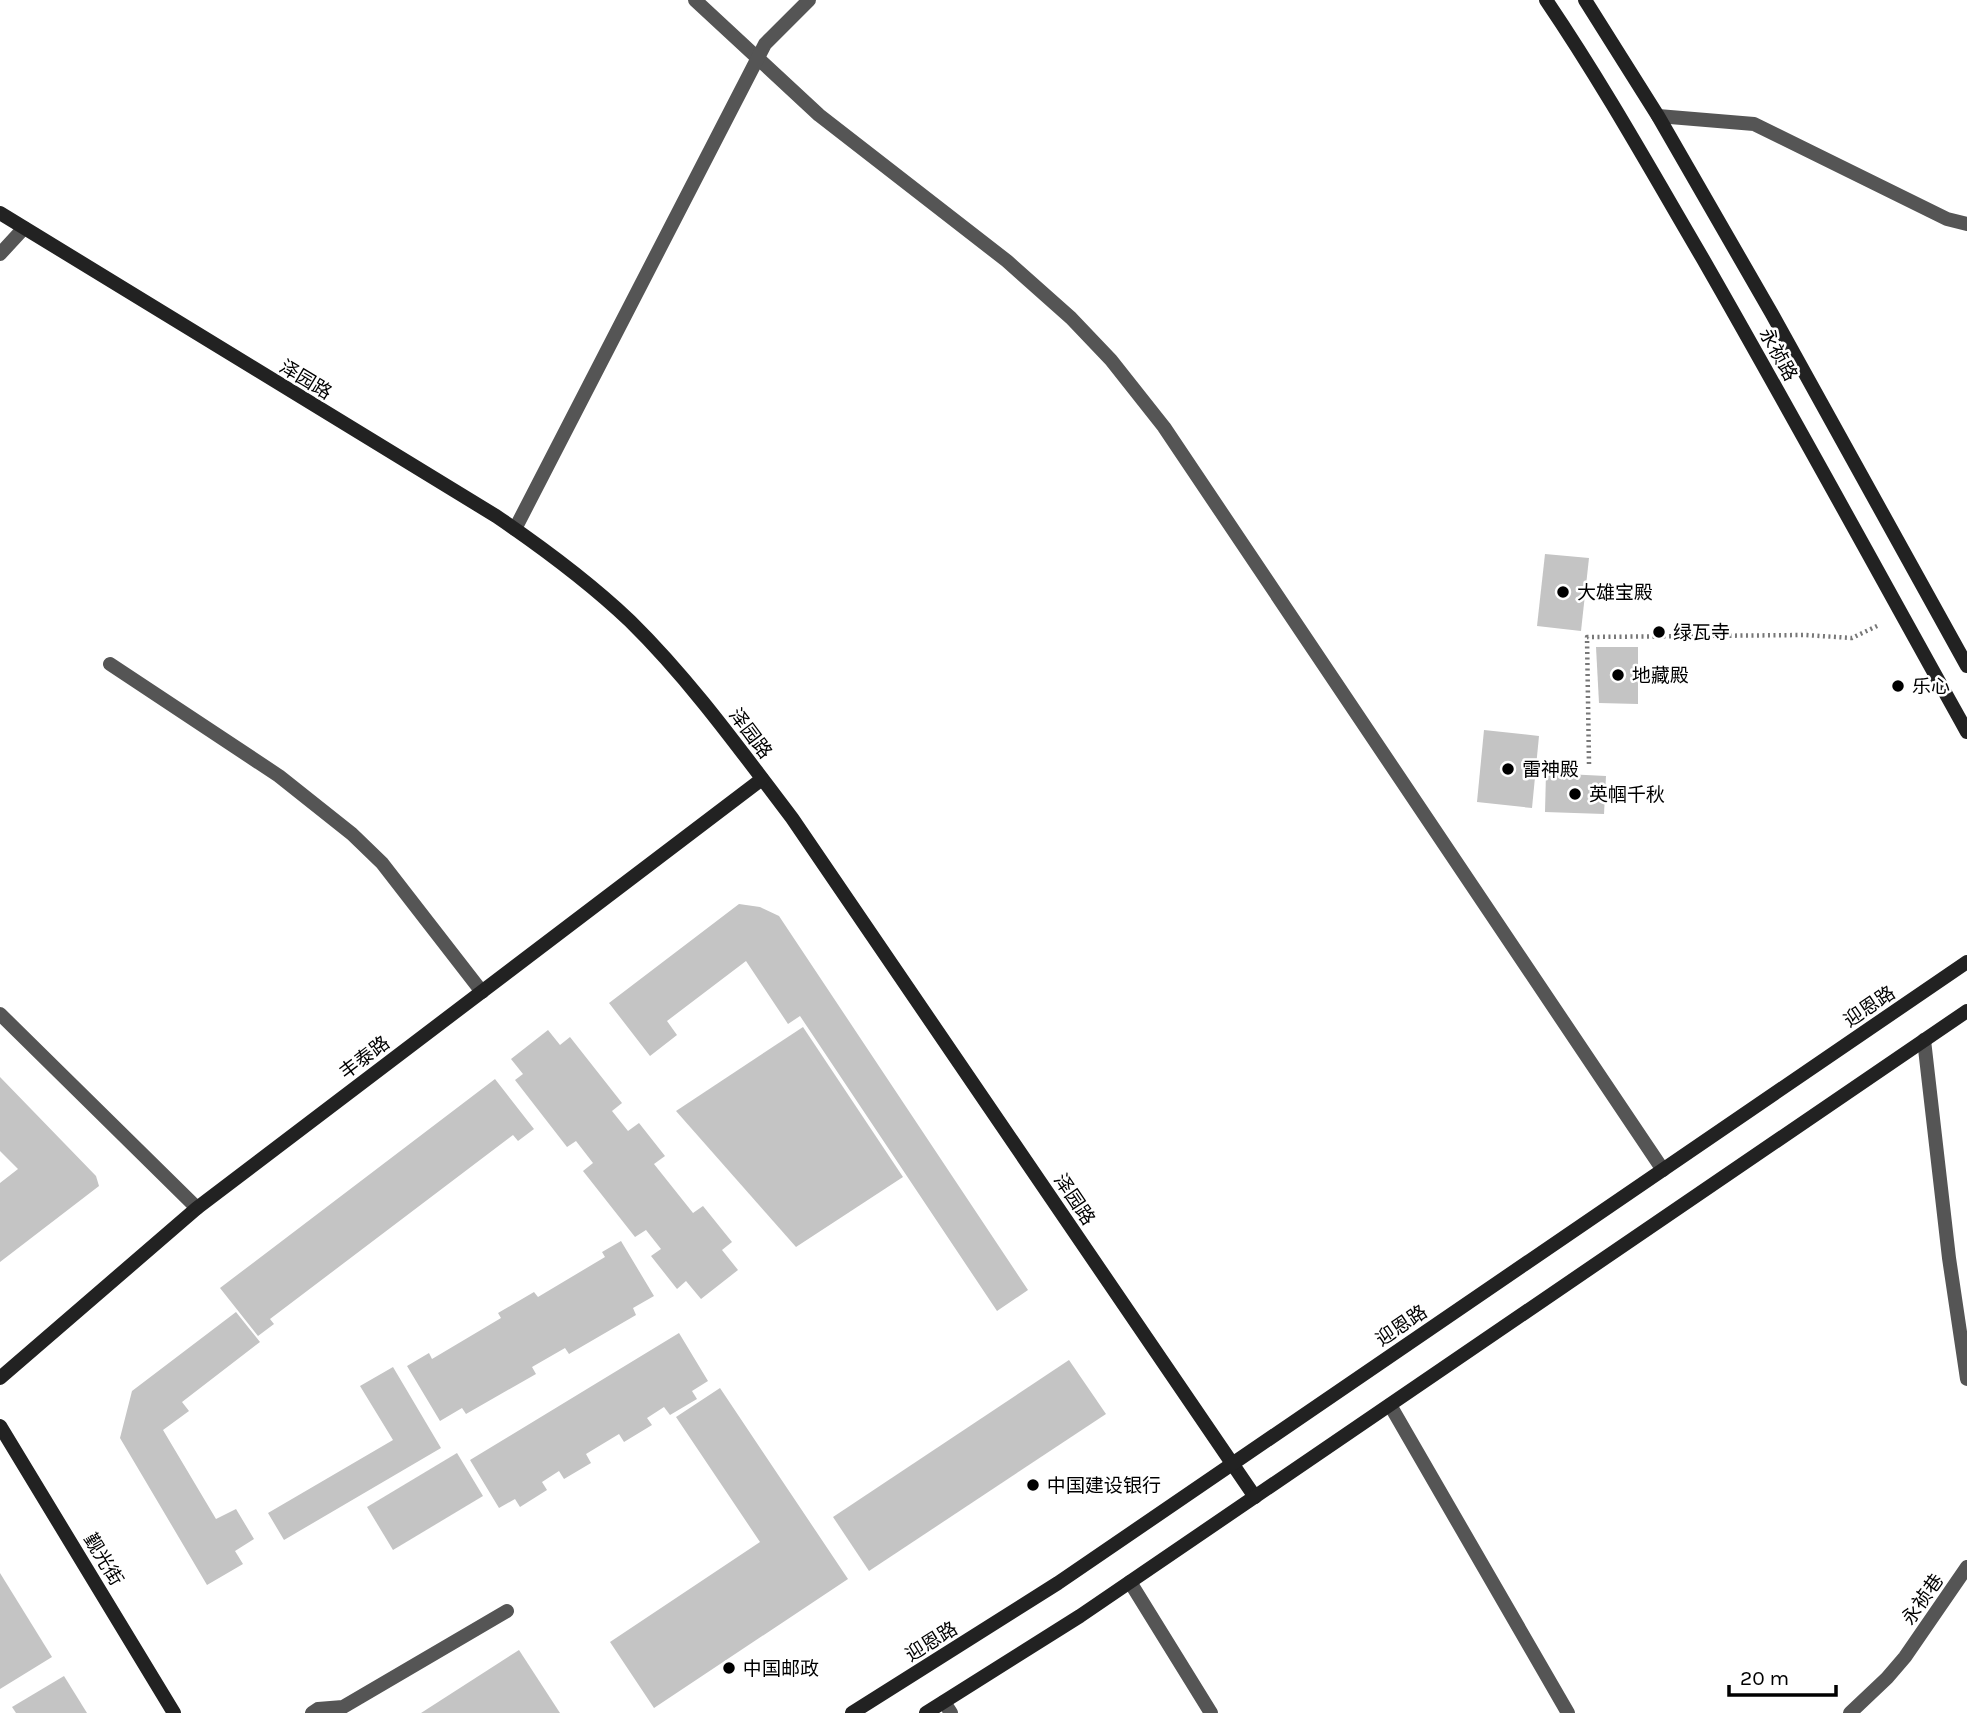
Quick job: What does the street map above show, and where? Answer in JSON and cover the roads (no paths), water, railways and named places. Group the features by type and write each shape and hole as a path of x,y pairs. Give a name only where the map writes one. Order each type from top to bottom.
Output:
{"street":[{"path":"695,0 819,115 1007,261 1071,318 1138,393 1164,427 1662,1170"},
{"path":"515,529 765,44 809,0"},
{"name":"永祯路","path":"1546,0 1580,50 1744,330 1967,732"},
{"name":"永祯路","path":"1585,0 1658,116 1772,314 1967,666"},
{"path":"1658,116 1754,124 1947,219 1967,225"},
{"name":"泽园路","path":"0,213 515,529 587,583 630,621 674,668 762,779 807,841 1255,1497"},
{"path":"0,254 24,228"},
{"path":"110,664 279,776 352,834 382,863 482,992"},
{"name":"丰泰路","path":"0,1378 197,1208 762,779"},
{"name":"迎恩路","path":"852,1713 1058,1583 1967,962"},
{"path":"926,1713 947,1708 1967,1011"},
{"path":"0,1014 197,1208"},
{"path":"1924,1040 1949,1258 1967,1379"},
{"path":"1390,1405 1568,1713"},
{"name":"觐光街","path":"0,1426 174,1713"},
{"name":"永祯巷","path":"1850,1713 1905,1657 1967,1567"},
{"path":"1130,1582 1211,1713"},
{"path":"312,1713 318,1709 342,1707 507,1611"}],"place":[{"name":"大雄宝殿","path":"1563,592"},
{"name":"绿瓦寺","path":"1659,632"},
{"name":"地藏殿","path":"1618,675"},
{"name":"乐心","path":"1898,686"},
{"name":"雷神殿","path":"1508,769"},
{"name":"英帼千秋","path":"1575,794"},
{"name":"中国建设银行","path":"1033,1485"},
{"name":"中国邮政","path":"729,1668"}]}
